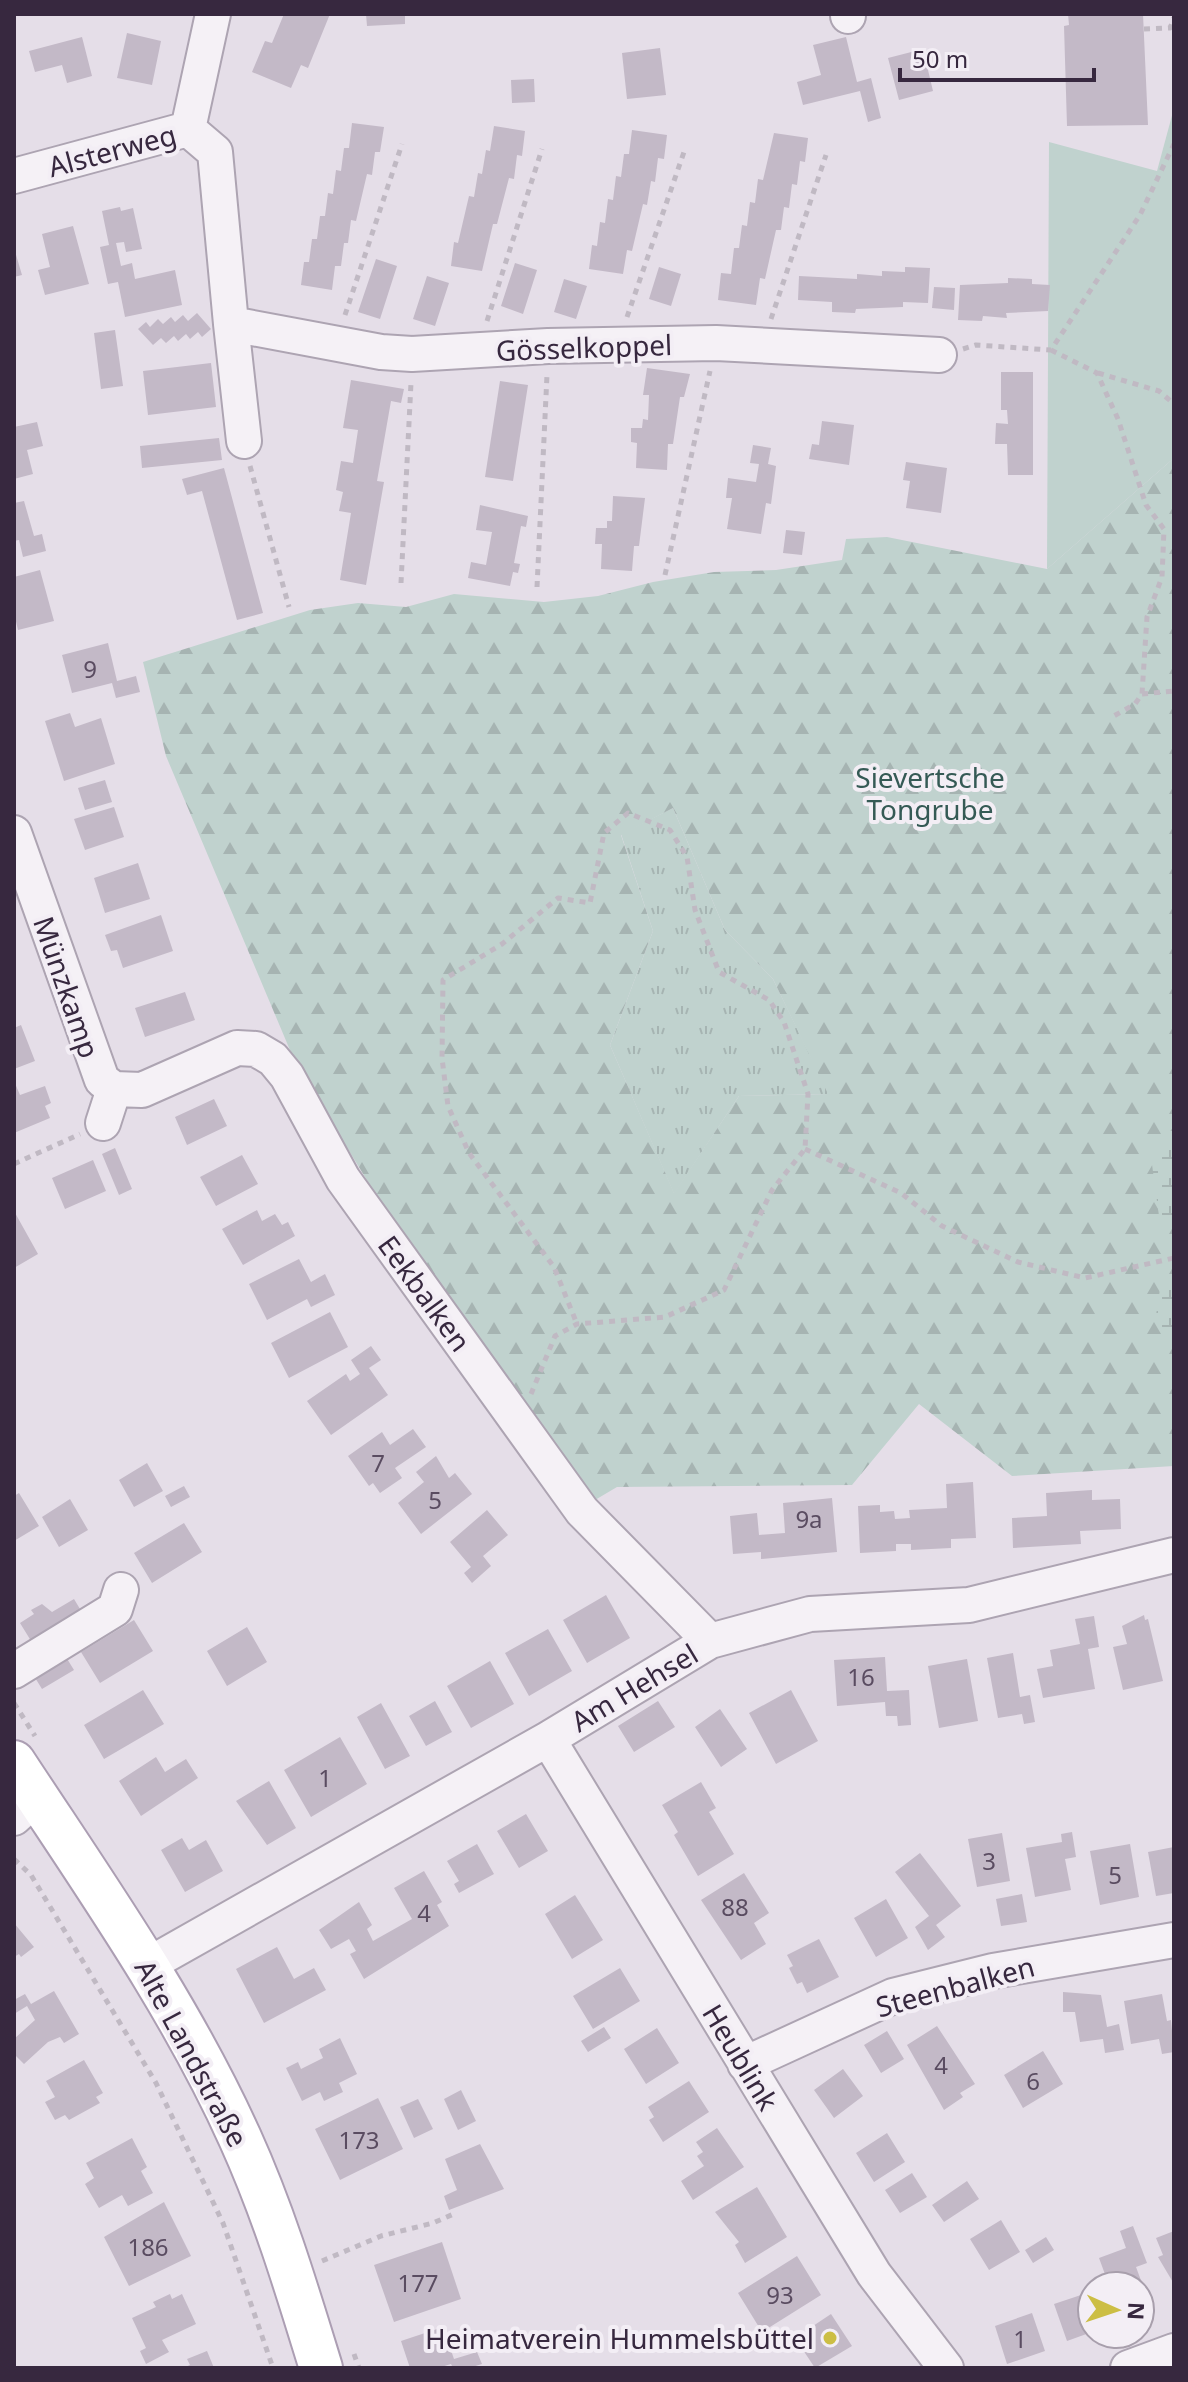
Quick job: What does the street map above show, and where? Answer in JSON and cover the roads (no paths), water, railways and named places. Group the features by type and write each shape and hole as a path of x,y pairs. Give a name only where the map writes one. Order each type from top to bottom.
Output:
{"main road":[{"name":"Alte Landstraße","path":"14,1762 25,1807 146,1966 240,2137 292,2274 321,2368"}],"street":[{"name":"Alsterweg","path":"14,176 188,129 213,14"},
{"path":"188,129 215,152 244,441"},
{"name":"Gösselkoppel","path":"231,324 412,354 548,346 716,343 939,355"},
{"name":"Münzkamp","path":"14,833 94,1066 102,1080 114,1089"},
{"name":"Eekbalken","path":"114,1089 130,1091 148,1088 237,1048 256,1049 267,1055 287,1076 343,1179 582,1511 710,1641"},
{"path":"103,1123 114,1089"},
{"name":"Am Hehsel","path":"146,1966 548,1739 710,1641 810,1614 969,1605 1174,1555"},
{"path":"14,1671 115,1609 121,1590"},
{"name":"Heublink","path":"548,1739 874,2274 946,2368"},
{"name":"Steenbalken","path":"745,2064 893,1996 993,1971 1174,1940"},
{"path":"1128,2368 1174,2351"}],"place":[{"name":"Heimatverein Hummelsbüttel","path":"830,2338"}],"park label":[{"name":"Sievertsche Tongrube","path":"930,793"}]}
